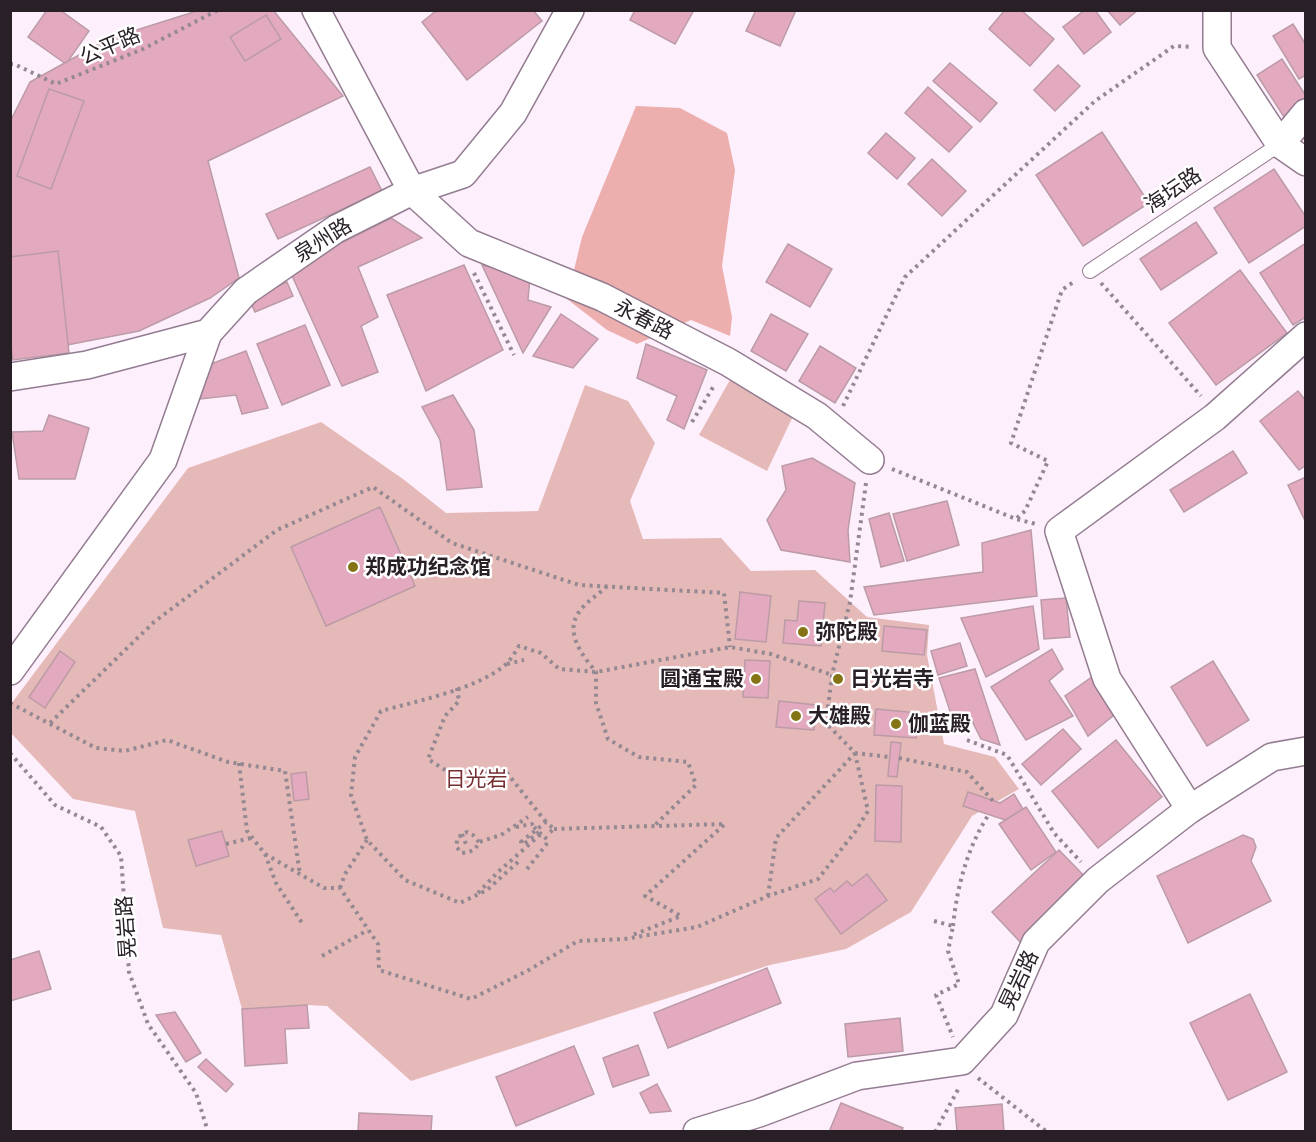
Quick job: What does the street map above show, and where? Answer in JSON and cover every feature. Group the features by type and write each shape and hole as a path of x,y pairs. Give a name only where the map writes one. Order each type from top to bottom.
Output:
{"street":[{"name":"永春路","path":"316,10 412,191 469,243 602,297 728,362 817,416 870,460"},
{"name":"泉州路","path":"208,333 246,291 336,229 412,191 463,174 513,113 570,10"},
{"path":"1217,10 1217,48 1280,144 1305,162"},
{"path":"1280,144 1305,113"},
{"path":"10,377 87,365 208,333"},
{"path":"10,671 163,460 208,333"},
{"path":"1190,808 1107,678 1059,531 1215,417 1305,336"},
{"name":"晃岩路","path":"962,1061 1004,1015 1036,942 1098,880 1190,808 1272,758 1305,752"},
{"path":"697,1131 759,1113 857,1076 962,1061"}],"lane":[{"name":"海坛路","path":"1090,271 1280,144"}],"path":[{"name":"公平路","path":"10,64 56,84 143,49 218,10"},
{"path":"832,429 905,277 1095,100 1174,46 1217,48"},
{"path":"469,243 471,265 514,355"},
{"path":"1016,519 1024,511 1048,461 1011,443 1062,290 1090,271 1204,400"},
{"path":"692,422 728,362"},
{"path":"340,888 378,944 379,970 471,999 527,971 578,941 624,939 697,927 768,896 818,879 855,832 868,811 855,753 826,723 832,675 850,602 870,460 1016,519 1059,531"},
{"path":"50,723 154,622 277,530 373,487 452,543 579,585 724,593 730,647"},
{"path":"608,585 578,613 573,630 579,651 596,672 596,703 608,740 639,757 688,762 696,785 654,826"},
{"path":"506,664 519,646 541,652 559,669 596,672 730,647 771,654 832,675"},
{"path":"519,862 487,890 460,903 405,880 367,840 351,795 355,757 381,711 457,688 486,677 506,664 524,660"},
{"path":"457,688 459,700 445,716 428,759 470,786 488,770 507,773 554,829"},
{"path":"10,703 96,748 125,751 167,740 228,762 285,771 300,875"},
{"path":"967,740 1006,755 1054,833 1098,880"},
{"name":"晃岩路","path":"10,753 55,805 101,827 121,856 129,972 148,1024 196,1093 208,1131"},
{"path":"855,753 889,757"},
{"path":"768,896 776,838 855,753"},
{"path":"899,758 967,772 993,801"},
{"path":"239,763 248,831 265,854 276,883 304,926"},
{"path":"989,814 978,831 957,892 948,951 959,984 936,995 962,1061 983,1082 1047,1131"},
{"path":"479,842 467,832 458,837 456,846 462,853 471,852 479,842 501,835 528,817"},
{"path":"541,834 524,844 521,842 546,822"},
{"path":"514,827 532,824 548,840 527,869"},
{"path":"549,833 554,829 725,824 645,896 681,916 624,939"},
{"path":"462,834 466,844"},
{"path":"474,897 541,834"},
{"path":"226,844 252,837"},
{"path":"340,888 345,874 367,840"},
{"path":"265,854 324,888 340,888"},
{"path":"934,921 953,926"},
{"path":"322,956 368,930"},
{"path":"935,1131 961,1084 962,1061"}],"green space":[{"path":"731,378 795,412 767,471 699,435"},
{"name":"日光岩","path":"585,385 628,401 655,443 630,501 643,539 721,538 751,571 815,570 867,617 929,625 927,655 944,744 995,757 1019,789 972,816 911,912 846,949 770,965 411,1081 327,1006 242,1009 221,935 163,928 135,811 73,799 11,733 11,704 188,468 321,422 403,479 446,513 538,511"}],"shaded area":[{"path":"636,106 680,108 727,133 735,170 722,266 732,317 730,336 691,320 637,344 607,330 567,299 582,237"}],"building":[{"path":"47,10 60,10 89,31 66,64 28,37"},
{"path":"200,10 273,10 343,96 208,161 239,278 210,298 139,331 10,356 10,122 30,82 108,39"},
{"path":"437,10 533,10 542,21 467,80 422,22"},
{"path":"635,10 694,10 675,44 630,20"},
{"path":"756,10 796,10 780,46 746,31"},
{"path":"1005,10 1021,10 1054,39 1030,66 989,29"},
{"path":"1085,10 1095,10 1111,32 1084,54 1063,27"},
{"path":"1107,10 1138,10 1120,25"},
{"path":"266,15 281,39 245,61 230,37"},
{"path":"1293,24 1306,45 1306,75 1299,79 1273,36"},
{"path":"1282,59 1306,96 1306,104 1284,117 1257,75"},
{"path":"950,63 997,103 980,122 933,81"},
{"path":"1058,65 1080,86 1055,111 1034,90"},
{"path":"928,87 972,127 949,152 905,113"},
{"path":"49,89 84,101 51,189 17,176"},
{"path":"1102,132 1149,203 1083,246 1036,175"},
{"path":"886,133 915,158 897,179 868,153"},
{"path":"932,159 966,191 942,216 908,184"},
{"path":"370,167 382,191 278,239 266,214"},
{"path":"1274,169 1306,217 1306,226 1249,263 1214,208"},
{"path":"391,218 422,238 358,267 378,317 361,326 378,372 342,386 289,269"},
{"path":"1196,222 1217,253 1161,290 1140,259"},
{"path":"1306,243 1306,317 1293,325 1260,273"},
{"path":"788,244 832,269 810,307 766,282"},
{"path":"58,251 69,353 13,360 10,340 10,257"},
{"path":"464,265 503,350 426,391 387,295"},
{"path":"482,265 530,276 528,300 551,307 523,353"},
{"path":"1240,270 1287,333 1216,385 1169,323"},
{"path":"287,282 293,296 255,312 249,299"},
{"path":"561,314 598,339 573,368 533,356"},
{"path":"771,314 808,334 786,371 751,351"},
{"path":"305,325 330,385 282,405 257,344"},
{"path":"646,344 707,370 684,429 667,420 677,396 637,378"},
{"path":"820,346 856,368 835,403 799,381"},
{"path":"246,351 268,408 242,414 236,395 200,399 198,388 205,366"},
{"path":"1298,391 1306,401 1306,465 1299,470 1260,421"},
{"path":"453,395 474,430 482,487 447,490 440,440 422,407"},
{"path":"49,415 89,428 75,479 19,479 12,432 43,431"},
{"path":"1233,451 1247,473 1184,512 1170,490"},
{"path":"812,458 855,483 848,530 850,562 781,550 767,520 786,490 782,466"},
{"path":"1306,477 1306,523 1288,485"},
{"path":"947,501 959,545 907,561 893,514"},
{"name":"郑成功纪念馆","path":"380,507 415,586 326,626 291,547"},
{"path":"889,513 904,561 881,567 869,519"},
{"path":"1031,530 1037,596 874,615 864,587 983,572 982,543"},
{"path":"740,592 771,596 766,642 735,639"},
{"path":"1066,598 1070,637 1044,639 1041,600"},
{"name":"弥陀殿","path":"799,601 825,603 821,646 783,643 785,620 797,621"},
{"path":"1033,606 1039,649 986,677 961,618"},
{"path":"884,626 927,630 924,655 882,651"},
{"path":"960,643 967,666 938,675 931,651"},
{"path":"1052,649 1063,669 1049,681 1073,716 1026,740 991,687"},
{"path":"60,651 75,662 45,708 29,697"},
{"name":"圆通宝殿","path":"745,660 770,661 768,698 743,697"},
{"path":"1213,661 1249,720 1207,746 1171,687"},
{"path":"975,669 1000,745 981,739 970,717 953,720 939,678"},
{"path":"1096,674 1119,711 1088,736 1065,696"},
{"name":"大雄殿","path":"779,701 816,705 814,730 776,727"},
{"name":"伽蓝殿","path":"876,709 918,713 916,738 874,735"},
{"path":"1063,729 1081,749 1041,785 1022,764"},
{"path":"1116,740 1162,797 1098,848 1052,791"},
{"path":"891,742 901,743 897,777 888,776"},
{"path":"306,772 309,799 294,801 291,774"},
{"path":"876,785 902,786 901,842 875,841"},
{"path":"968,792 1000,803 1014,794 1023,809 1005,820 963,806"},
{"path":"1026,807 1056,852 1031,870 999,824"},
{"path":"222,831 229,856 196,866 188,840"},
{"path":"1243,835 1253,839 1256,847 1251,861 1271,901 1188,943 1157,876"},
{"path":"1059,850 1091,883 1023,945 992,912"},
{"path":"867,874 887,900 841,934 815,899 830,888 834,892 847,881 852,886"},
{"path":"39,951 51,989 10,1001 10,960"},
{"path":"767,968 781,1003 668,1048 654,1013"},
{"path":"1250,994 1287,1072 1228,1100 1190,1023"},
{"path":"307,1005 309,1028 285,1029 287,1063 245,1066 242,1009"},
{"path":"175,1012 201,1053 186,1062 156,1015"},
{"path":"900,1018 903,1051 848,1057 845,1024"},
{"path":"638,1045 649,1075 613,1087 603,1058"},
{"path":"574,1046 594,1094 516,1126 496,1077"},
{"path":"206,1059 233,1084 226,1092 198,1067"},
{"path":"657,1084 671,1111 650,1113 640,1093"},
{"path":"841,1103 903,1128 901,1132 829,1132"},
{"path":"1002,1104 1004,1132 957,1132 955,1108"},
{"path":"359,1113 432,1116 431,1132 358,1132"}],"place":[{"name":"郑成功纪念馆","path":"353,567"},
{"name":"弥陀殿","path":"803,632"},
{"name":"圆通宝殿","path":"756,679"},
{"name":"日光岩寺","path":"838,679"},
{"name":"大雄殿","path":"796,716"},
{"name":"伽蓝殿","path":"896,724"}]}
